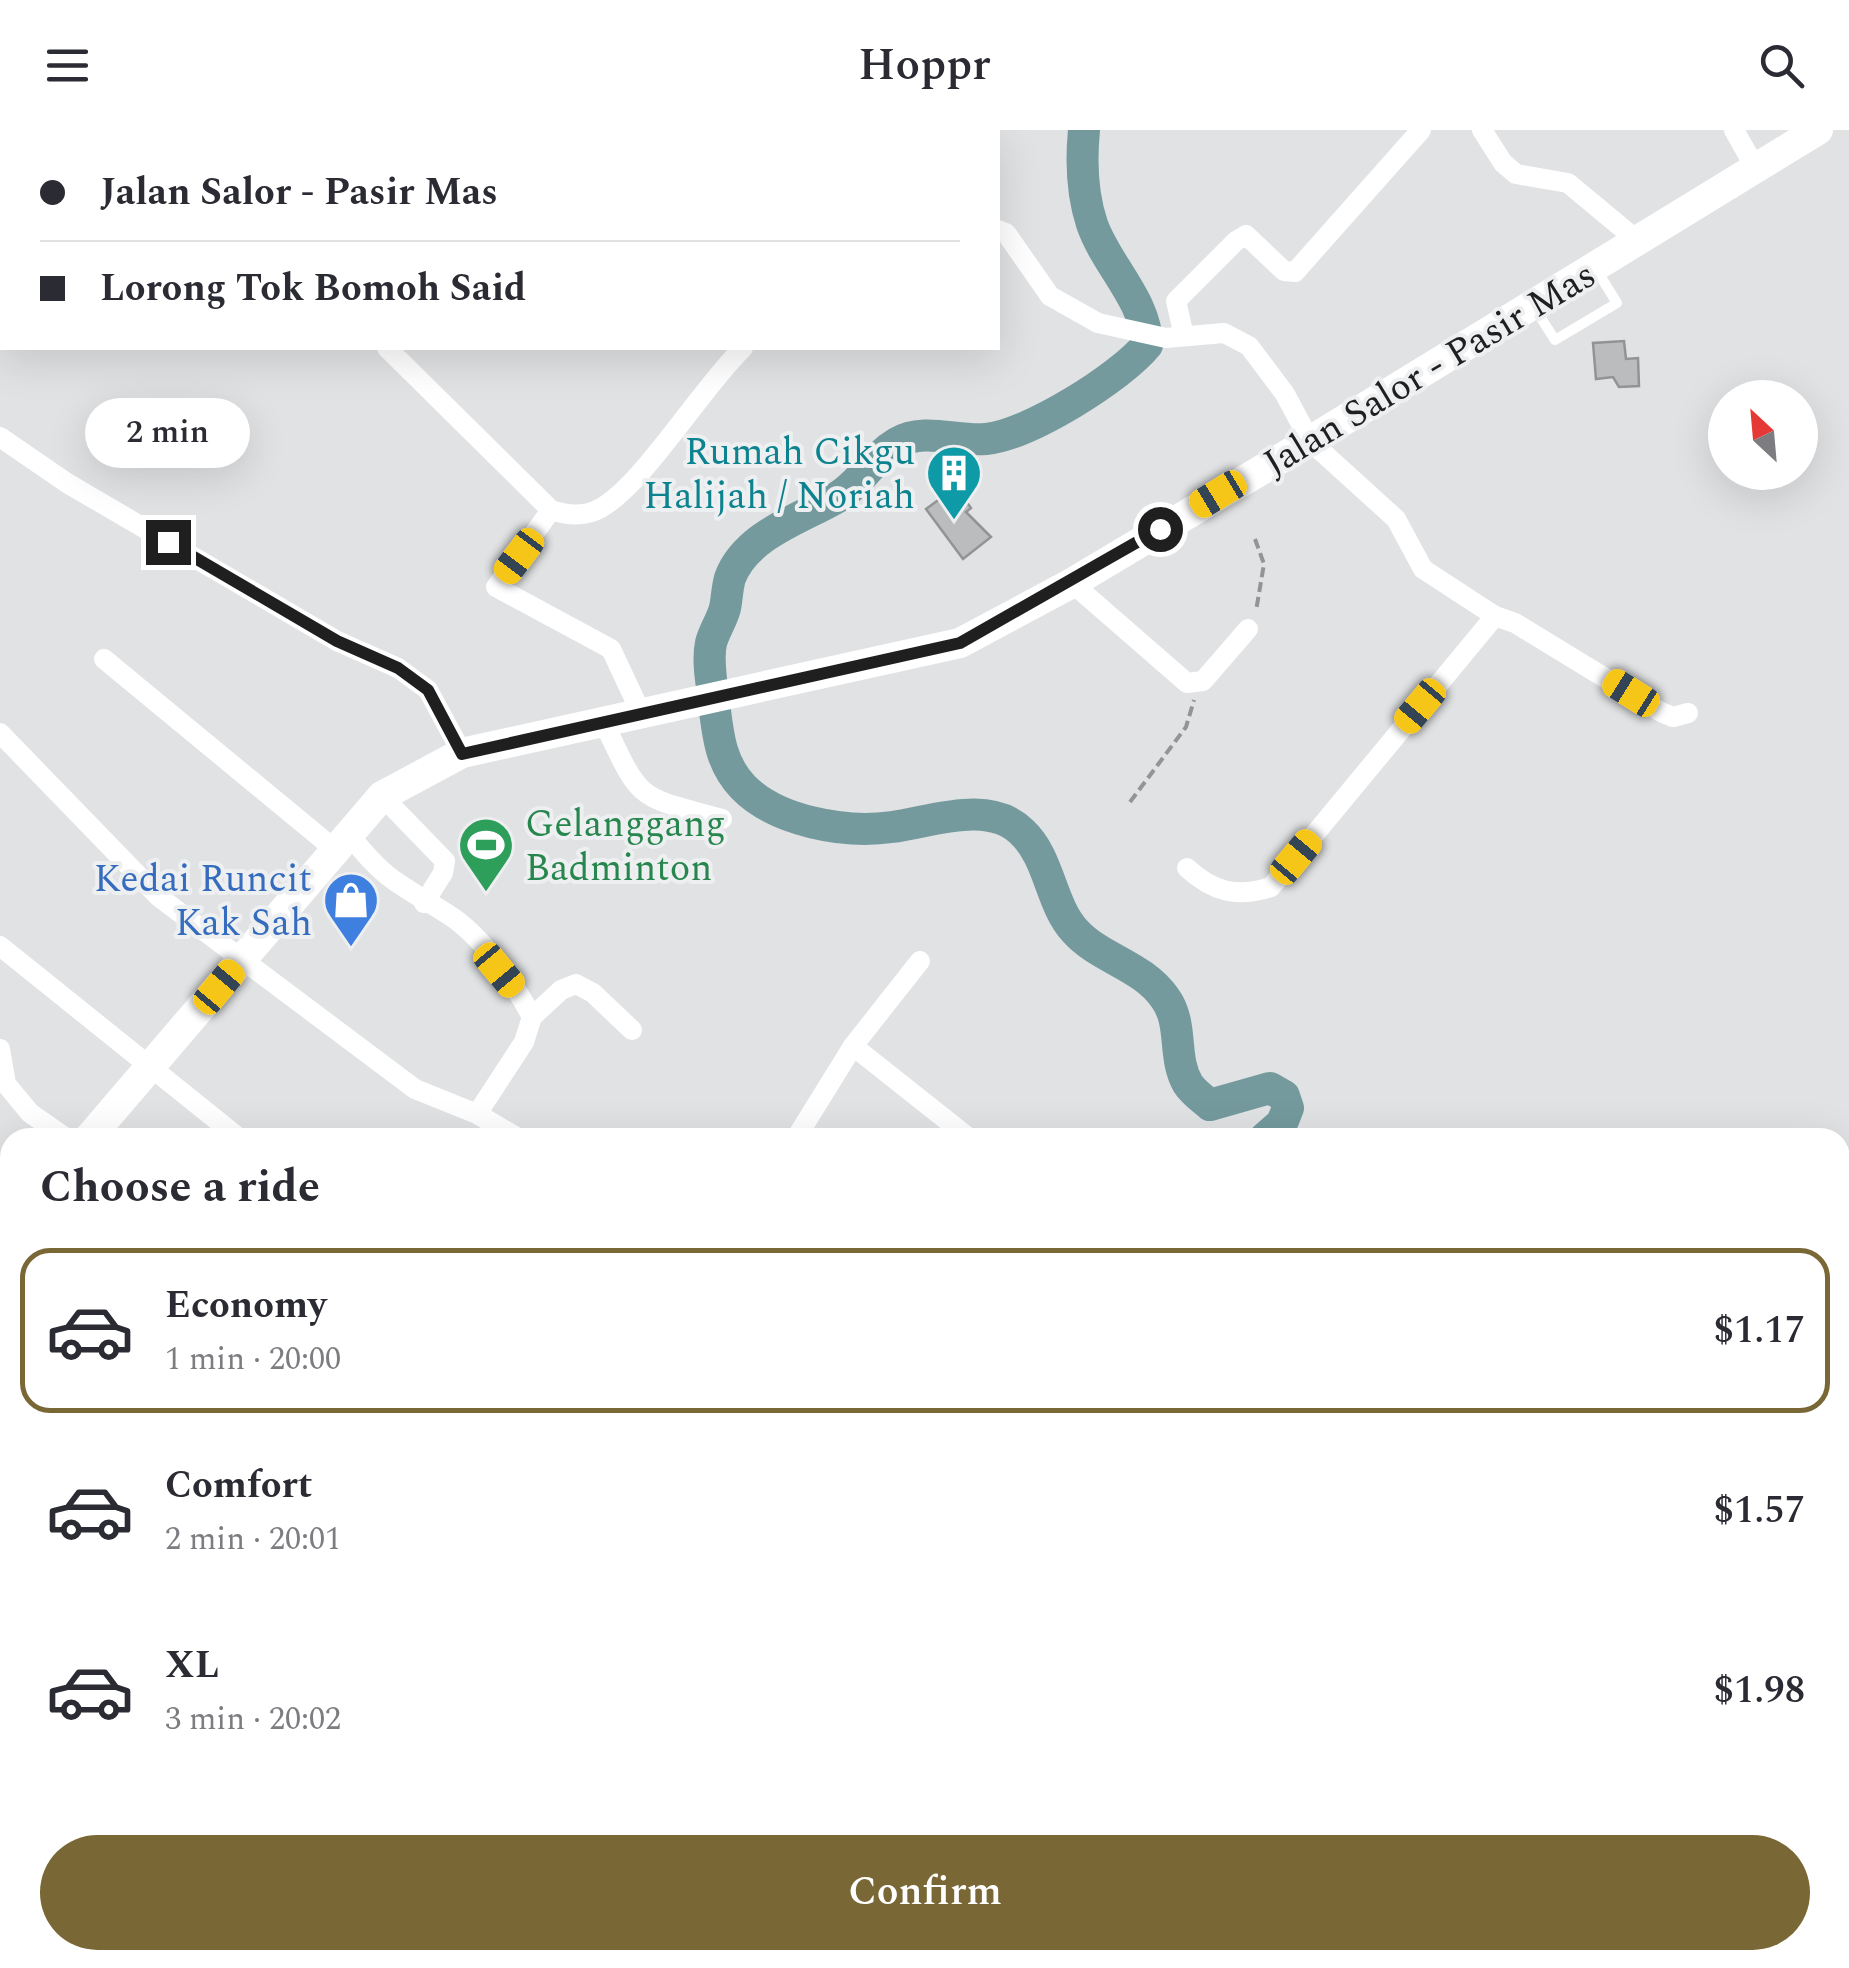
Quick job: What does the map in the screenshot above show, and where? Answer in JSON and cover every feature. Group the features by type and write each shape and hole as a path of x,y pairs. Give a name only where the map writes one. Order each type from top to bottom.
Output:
{"main road":[{"name":"Jalan Salor - Pasir Mas","path":"98,1128 382,796 462,754 960,643 1072,582 1310,441 1818,130"}],"street":[{"path":"1176,337 1176,301 1236,241 1246,235 1254,238 1284,271 1296,272 1421,130"},
{"path":"1482,130 1503,163 1516,174 1568,183 1639,242"},
{"path":"1734,130 1756,168"},
{"path":"1000,231 1050,296 1098,324 1176,337 1224,332 1250,346 1285,394 1310,441 1396,519 1423,568 1495,616 1514,623 1661,712 1674,716 1688,713"},
{"path":"389,350 551,510 566,515 594,512 621,494 717,372 741,350"},
{"path":"0,437 67,483 320,631 398,668 428,690 462,754"},
{"path":"551,510 496,586 610,649 641,713"},
{"path":"1072,582 1187,683 1195,685 1248,629"},
{"path":"1187,868 1204,883 1228,893 1248,894 1271,887 1495,616"},
{"path":"104,658 378,872 424,903 452,916 479,944 532,1017"},
{"path":"603,721 639,791 653,800 722,819"},
{"path":"0,733 158,897 415,1089 501,1128"},
{"path":"382,796 444,861 443,873 424,903"},
{"path":"0,946 226,1128"},
{"path":"802,1128 852,1046 920,961"},
{"path":"477,1114 524,1042 532,1017 561,990 576,984 593,993 632,1030"},
{"path":"852,1046 956,1128"},
{"path":"0,1049 6,1084 30,1113 52,1128"}],"lane":[{"path":"1533,306 1555,340 1617,304 1595,268"}],"path":[{"path":"1248,629 1261,599 1264,564 1255,539"},
{"path":"1130,802 1194,713 1195,685"}],"building":[{"path":"1624,341 1626,359 1638,358 1639,386 1619,387 1613,377 1596,379 1593,343"},
{"name":"Rumah Cikgu Halijah / Noriah","path":"956,487 971,508 966,512 991,537 963,559 926,509"}],"waterway":[{"path":"1084,130 1083,177 1092,224 1140,313 1147,345 1096,388 1026,427 986,439 929,435 897,443 845,492 748,550 730,578 725,608 710,650 719,737 729,768 743,787 774,809 812,822 873,829 959,815 1009,822 1039,855 1060,908 1075,931 1096,949 1145,978 1165,998 1174,1019 1183,1074 1195,1093 1210,1105 1270,1088 1284,1096 1288,1108 1276,1128"}],"place":[{"name":"Rumah Cikgu Halijah / Noriah","path":"954,522"},
{"name":"Gelanggang Badminton","path":"486,894"},
{"name":"Kedai Runcit Kak Sah","path":"351,949"}],"route":[{"path":"168,542 337,641 398,668 428,690 462,754 960,643 1010,618 1160,529"}]}
